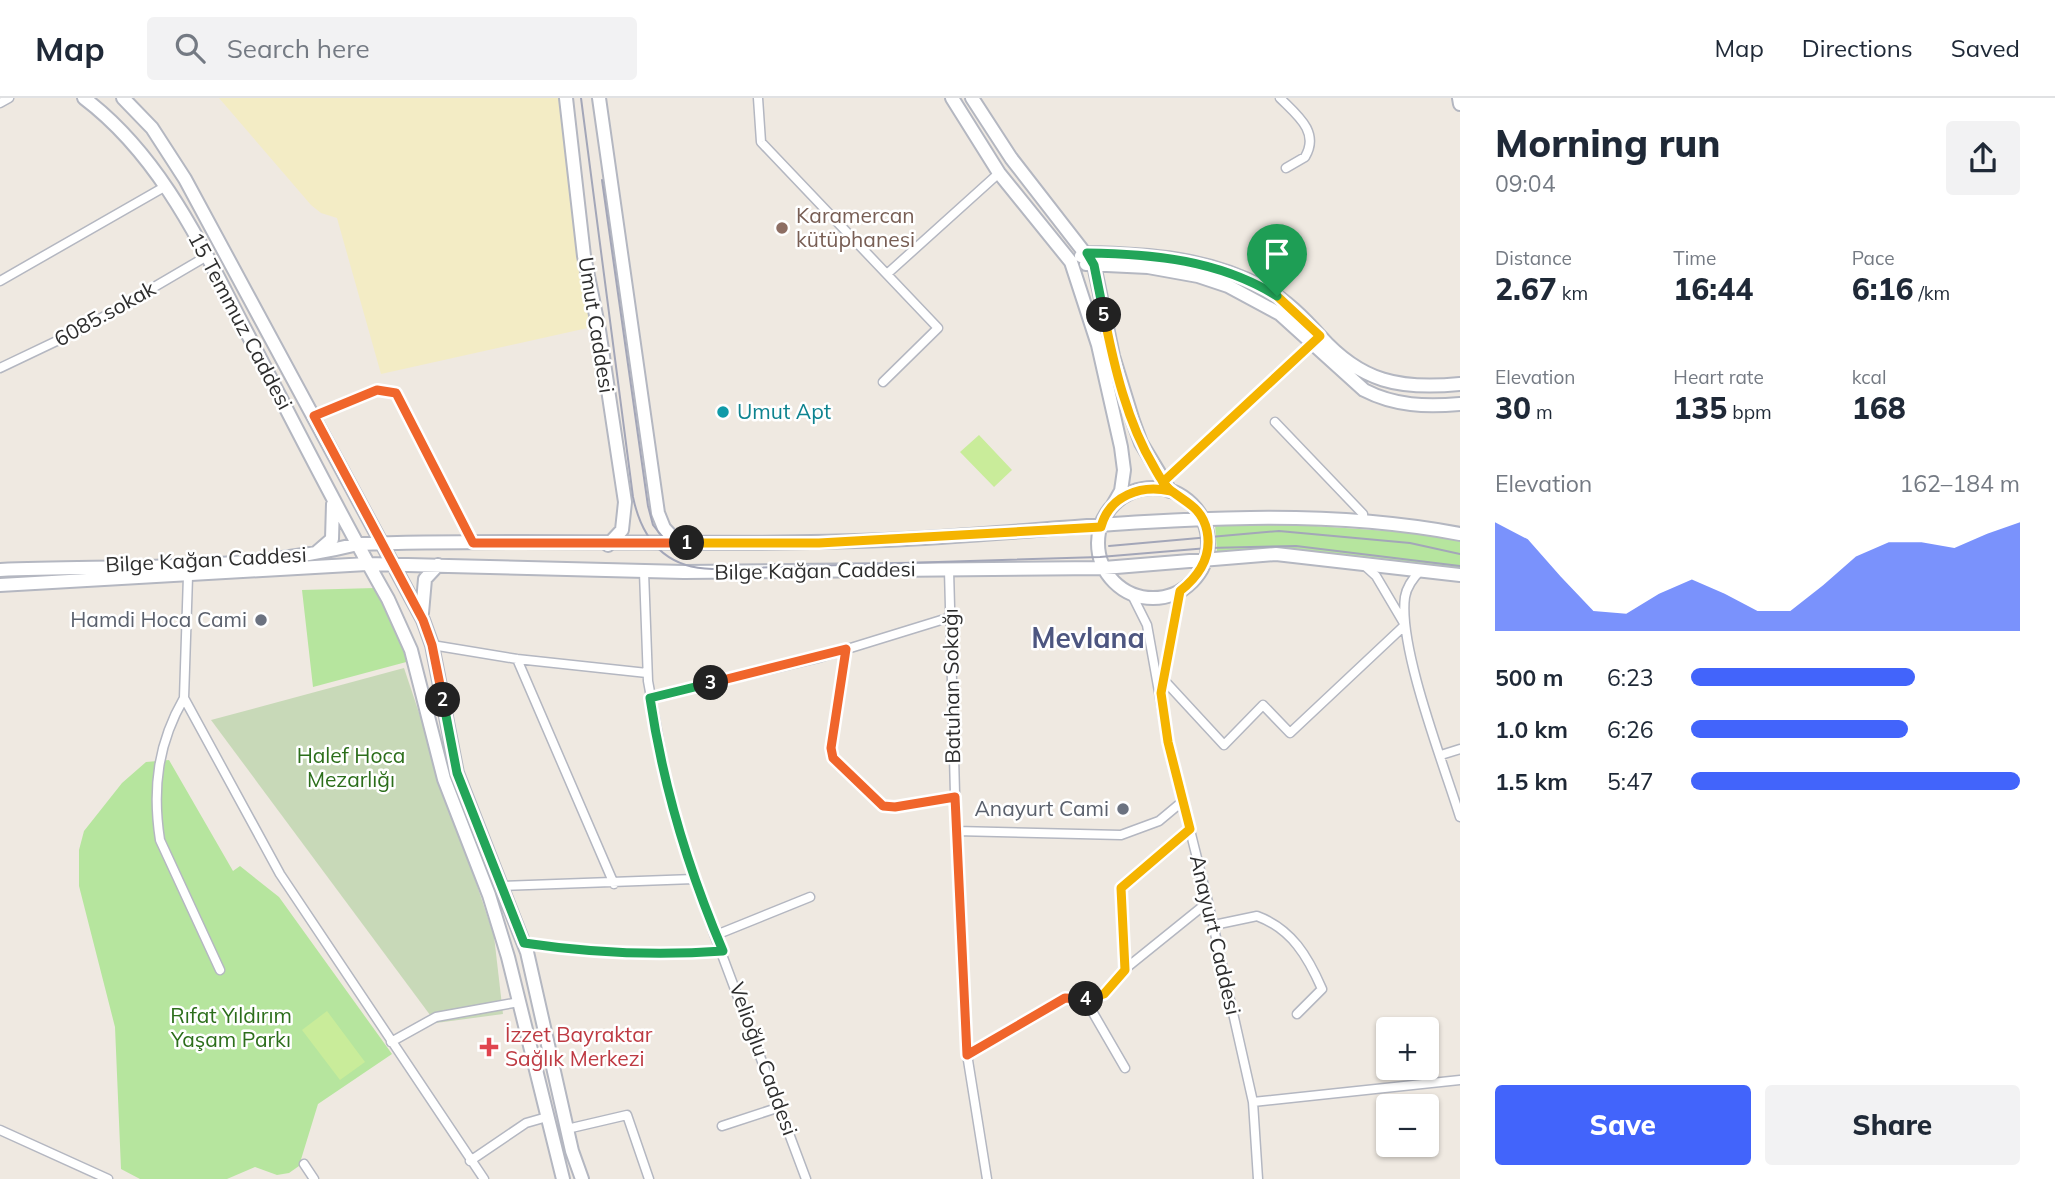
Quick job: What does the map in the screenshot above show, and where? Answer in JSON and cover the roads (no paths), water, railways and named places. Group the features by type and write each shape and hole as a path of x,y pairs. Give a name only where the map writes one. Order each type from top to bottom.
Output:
{"street":[{"path":"0,103 9,98"},
{"name":"15 Temmuz Caddesi","path":"84,98 130,136 166,186 207,256 411,650 444,779 489,895 563,1179"},
{"name":"15 Temmuz Caddesi","path":"123,98 152,128 185,179 423,620"},
{"name":"Umut Caddesi","path":"566,98 584,256 599,330 625,502 622,530 608,545"},
{"name":"Umut Caddesi","path":"599,98 658,513 664,528 678,543"},
{"path":"758,98 761,142 938,328 883,382"},
{"path":"952,98 999,173 1072,262 1098,345 1121,447 1121,491 1101,527 1099,554 1104,568 1117,585 1131,593 1156,597 1180,591 1194,580 1205,559 1207,531 1203,520 1189,501 1167,486 1141,443 1122,388 1094,265 1011,158 972,98"},
{"path":"1280,98 1306,125 1310,137 1305,157 1286,168"},
{"path":"1459,98 1460,104"},
{"path":"887,274 999,173"},
{"path":"0,281 166,186"},
{"path":"1072,262 1087,253 1180,259 1233,274 1277,296 1352,382 1380,398 1428,406 1460,404"},
{"name":"6085.sokak","path":"0,369 86,327 207,256"},
{"path":"1072,262 1158,269 1228,286 1280,314 1353,367 1375,377 1404,383 1460,384"},
{"path":"1113,505 1142,489 1167,486 1316,340"},
{"path":"314,416 377,390 396,393 473,543"},
{"path":"1275,422 1363,514 1364,523"},
{"path":"308,556 326,547 332,539 335,527 333,497"},
{"name":"Bilge Kağan Caddesi","path":"0,570 236,562 308,556 358,544 819,543 1203,520 1303,518 1460,534"},
{"name":"Bilge Kağan Caddesi","path":"0,584 188,576 367,564 644,572 949,570 1104,568 1276,554 1460,576"},
{"path":"1363,564 1376,576 1405,625 1460,817"},
{"path":"439,565 431,570 422,587 423,620 432,645 457,773 524,943 567,1129 582,1179"},
{"name":"Batuhan Sokağı","path":"949,570 956,831 967,1055 987,1179"},
{"path":"1163,679 1224,745 1264,705 1290,733 1405,625 1405,596 1411,579 1422,570"},
{"name":"Velioğlu Caddesi","path":"644,572 647,673 669,796 694,879 806,1179"},
{"path":"188,576 184,698 170,726 158,767 158,826 160,840 220,970"},
{"path":"1161,693 1180,591"},
{"path":"1131,593 1147,625 1161,693"},
{"path":"650,698 846,649 951,617"},
{"path":"432,645 517,659 647,673"},
{"path":"846,649 831,748 833,758 883,806 895,807 955,797"},
{"path":"517,659 614,884"},
{"name":"Anayurt Caddesi","path":"1161,693 1168,742 1214,925 1253,1102 1258,1179"},
{"path":"184,698 280,874 484,1179"},
{"path":"1441,755 1460,749"},
{"path":"956,831 1121,835 1159,821 1184,801"},
{"path":"1125,970 1121,888 1190,829"},
{"path":"503,886 694,879"},
{"path":"716,934 810,897"},
{"path":"967,1055 1065,998 1085,999 1104,994 1125,970 1208,902"},
{"path":"1214,925 1257,916 1290,936 1313,968 1322,989 1297,1014"},
{"path":"524,943 631,954 723,951"},
{"path":"1085,999 1125,1068"},
{"path":"391,1042 436,1017 519,1002"},
{"path":"1253,1102 1460,1079"},
{"path":"722,1126 780,1107"},
{"path":"567,1129 627,1115 649,1179"},
{"path":"470,1161 526,1123 547,1117"},
{"path":"0,1130 108,1179"},
{"path":"304,1164 314,1179"}],"tram line":[{"path":"581,98 633,497 650,538 658,549 669,557 695,567 712,569 1100,557 1208,548 1296,546 1460,566"},
{"path":"602,180 648,506 653,525 668,544"},
{"path":"1109,546 1279,531 1410,543 1460,554"}],"place":[{"name":"Karamercan kütüphanesi","path":"782,228"},
{"name":"Umut Apt","path":"723,412"},
{"name":"Hamdi Hoca Cami","path":"261,620"},
{"name":"Anayurt Cami","path":"1123,809"},
{"name":"İzzet Bayraktar Sağlık Merkezi","path":"489,1047"}],"district":[{"name":"Mevlana","path":"1088,638"}],"park label":[{"name":"Halef Hoca Mezarlığı","path":"351,768"},
{"name":"Rıfat Yıldırım Yaşam Parkı","path":"231,1028"}]}
